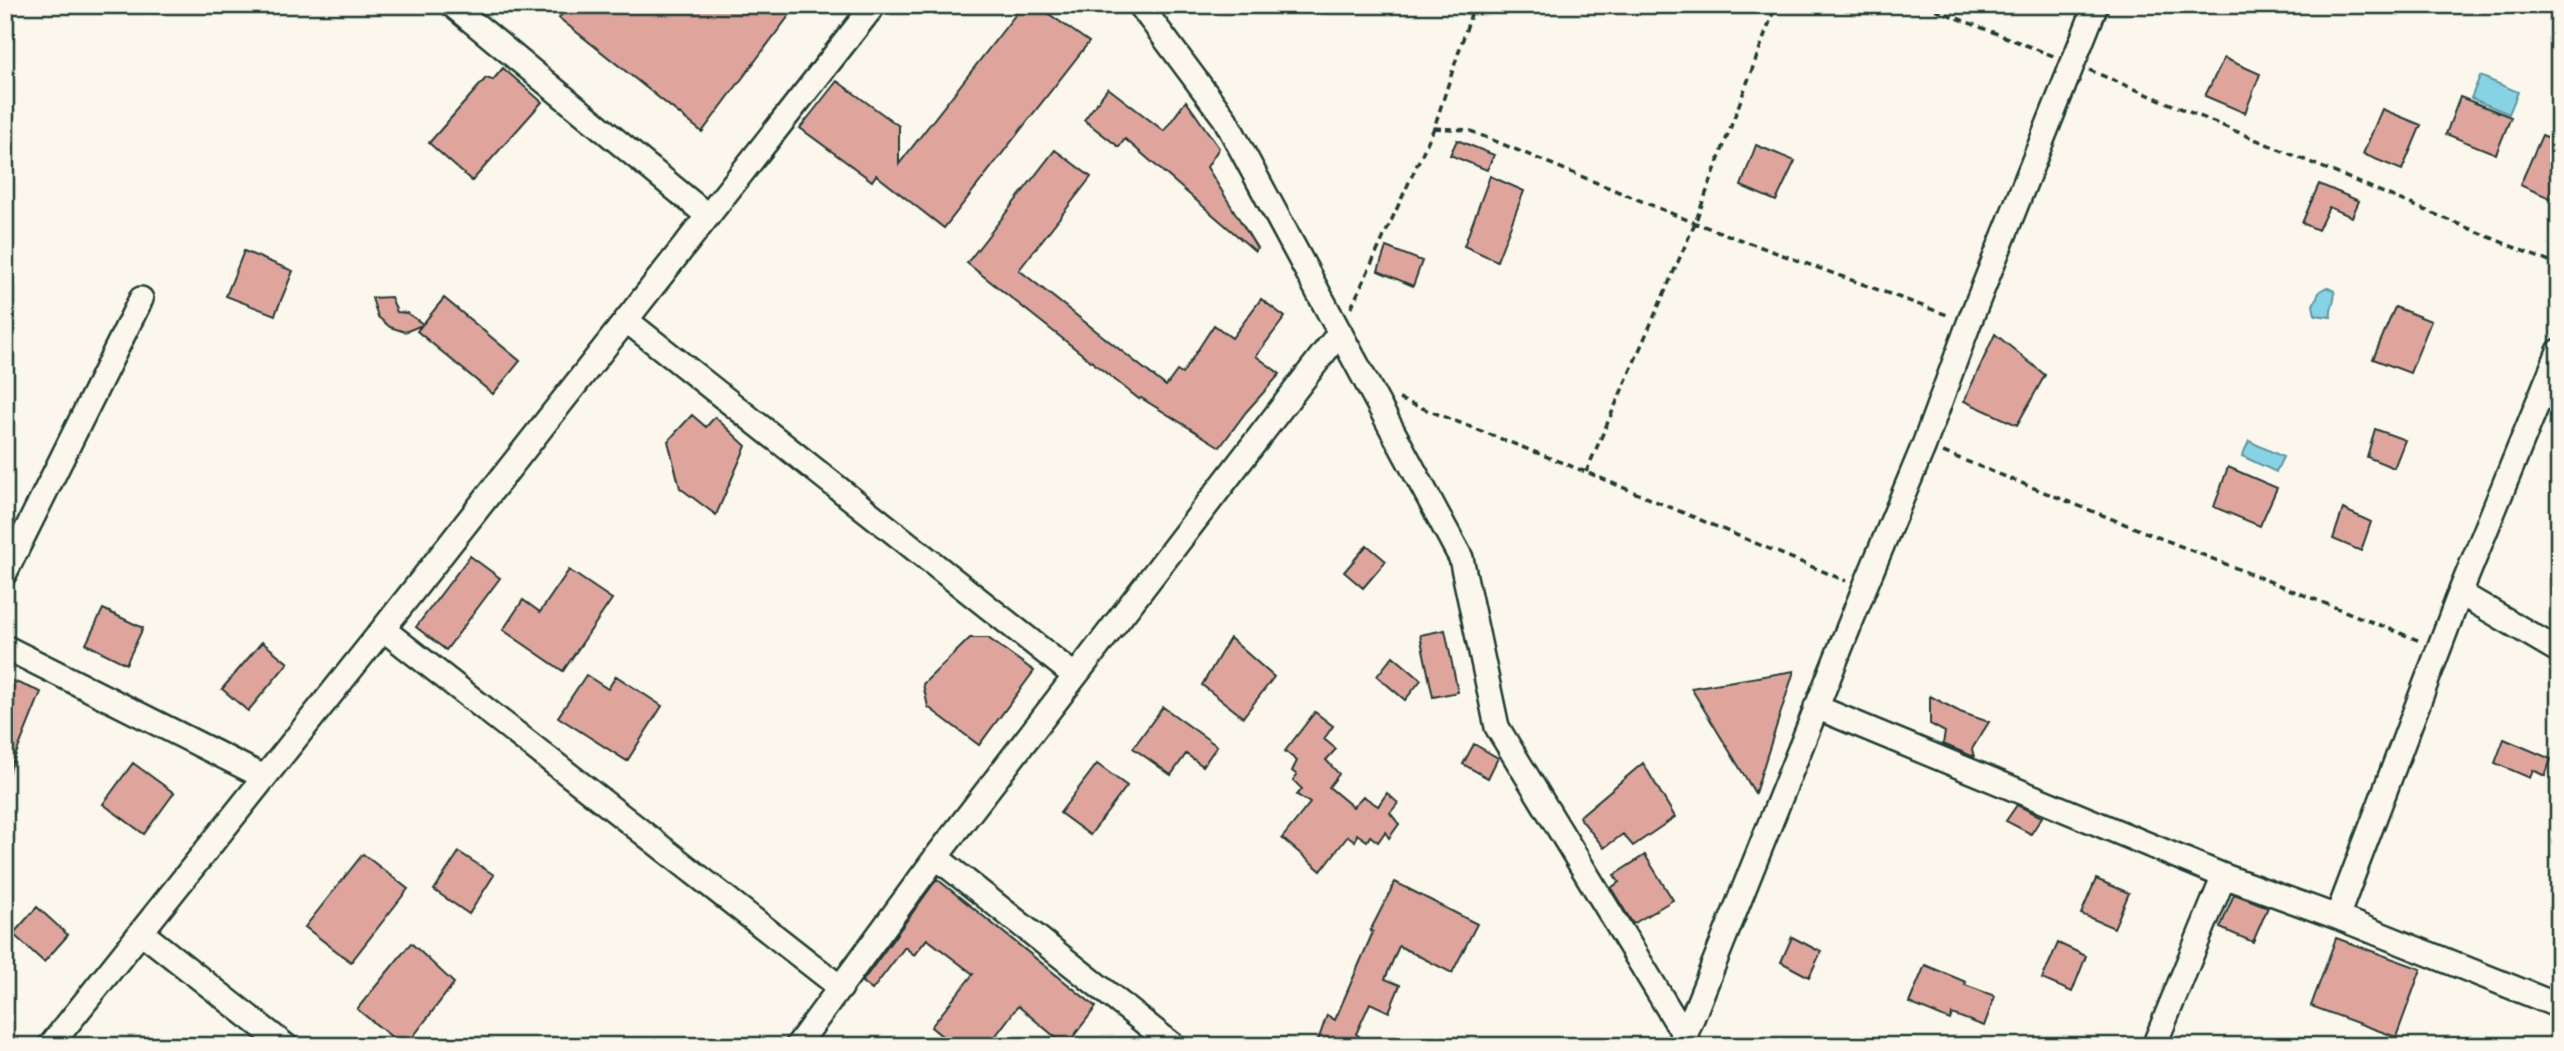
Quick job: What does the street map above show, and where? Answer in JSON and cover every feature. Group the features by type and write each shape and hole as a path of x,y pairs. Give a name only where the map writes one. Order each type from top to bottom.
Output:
{"street":[{"path":"452,5 708,216"},
{"path":"50,1046 383,629 874,5"},
{"path":"1140,5 1224,119 1461,558 1497,727 1688,1041"},
{"path":"1688,1041 1816,707 1924,445 1969,323 2096,5"},
{"path":"5,573 141,299"},
{"path":"626,320 1075,676"},
{"path":"797,1046 936,857 1340,332"},
{"path":"2337,917 2460,593 2559,351"},
{"path":"2460,593 2559,652"},
{"path":"383,629 841,988"},
{"path":"5,647 264,777"},
{"path":"1816,707 2224,876 2337,917 2559,1006"},
{"path":"936,857 1174,1046"},
{"path":"2154,1046 2224,876"},
{"path":"141,932 286,1046"}],"path":[{"path":"1340,332 1434,128 1474,5"},
{"path":"1586,472 1695,223 1776,5"},
{"path":"1924,5 2559,266"},
{"path":"1434,128 1468,130 1695,223 1969,323"},
{"path":"1371,388 1586,472 1864,589"},
{"path":"1924,445 2439,649"}],"water":[{"path":"2480,76 2518,92 2509,114 2471,98"},
{"path":"2327,287 2334,291 2335,295 2331,317 2315,315 2313,305 2320,291"},
{"path":"2249,441 2283,457 2276,472 2242,456"}],"building":[{"path":"569,5 797,5 702,132 559,18"},
{"path":"1023,5 1036,5 1089,42 944,228 876,175 872,181 800,128 837,81 899,126 899,164"},
{"path":"2224,58 2260,74 2245,113 2205,96"},
{"path":"503,68 542,102 472,181 429,143 486,78 493,80"},
{"path":"1108,88 1164,131 1186,101 1219,148 1207,167 1257,248 1255,251 1125,139 1119,147 1084,120"},
{"path":"2460,97 2511,117 2496,154 2446,134"},
{"path":"2382,109 2421,125 2402,170 2363,154"},
{"path":"2542,135 2559,142 2559,202 2520,185"},
{"path":"1457,140 1494,155 1487,170 1450,155"},
{"path":"1756,145 1795,161 1776,201 1741,186"},
{"path":"1055,150 1091,177 1019,270 1166,386 1177,371 1182,374 1214,325 1232,338 1261,299 1285,317 1256,356 1280,374 1246,412 1220,447 1139,399 967,263"},
{"path":"1490,176 1524,191 1497,261 1464,246"},
{"path":"2319,184 2359,201 2352,217 2329,207 2318,230 2302,223"},
{"path":"1386,247 1422,261 1413,286 1378,271"},
{"path":"244,251 293,271 275,315 226,296"},
{"path":"391,297 397,312 407,313 423,324 444,298 520,361 493,394 417,331 422,325 405,332 390,327 378,317 372,298"},
{"path":"2395,307 2431,321 2410,373 2373,359"},
{"path":"1995,334 2045,375 2017,425 1964,401"},
{"path":"692,415 706,427 715,417 746,446 716,515 680,488 668,441"},
{"path":"2375,429 2405,440 2394,468 2367,457"},
{"path":"2228,467 2277,488 2260,526 2214,507"},
{"path":"2343,509 2371,522 2361,551 2333,539"},
{"path":"1367,545 1386,561 1363,588 1344,572"},
{"path":"470,556 500,578 446,650 416,627"},
{"path":"569,570 612,599 563,671 503,630 523,600 540,612"},
{"path":"103,609 143,628 126,664 86,644"},
{"path":"1445,630 1458,692 1433,697 1420,635"},
{"path":"970,638 988,638 1034,671 979,745 928,707 923,684"},
{"path":"1230,638 1274,677 1243,717 1202,685"},
{"path":"262,642 288,663 248,711 222,689"},
{"path":"1393,656 1421,680 1405,700 1377,676"},
{"path":"1794,671 1755,793 1691,688"},
{"path":"586,675 608,689 616,676 662,706 627,761 558,717"},
{"path":"5,678 41,692 6,779 5,778"},
{"path":"1930,696 1960,712 1989,722 1972,749 1974,757 1943,744 1945,732 1930,724"},
{"path":"1163,707 1217,746 1203,766 1186,754 1171,775 1133,748"},
{"path":"1315,712 1333,726 1324,739 1336,749 1326,760 1339,774 1329,787 1353,807 1363,796 1378,806 1387,793 1398,803 1390,813 1399,824 1389,838 1385,832 1378,842 1370,836 1367,841 1357,834 1355,841 1348,836 1321,871 1282,838 1310,803 1297,795 1302,789 1293,780 1297,775 1292,771 1297,761 1285,751"},
{"path":"2504,739 2551,759 2545,776 2533,770 2530,778 2495,763"},
{"path":"1474,744 1498,758 1488,778 1463,764"},
{"path":"133,763 174,793 144,834 103,804"},
{"path":"1643,763 1675,817 1633,846 1623,834 1604,848 1579,817"},
{"path":"1097,764 1127,786 1090,835 1060,813"},
{"path":"2017,805 2042,817 2031,834 2006,821"},
{"path":"459,852 494,875 469,914 434,890"},
{"path":"363,854 408,889 351,962 305,927"},
{"path":"1645,855 1673,900 1633,924 1611,888 1619,882 1614,875"},
{"path":"937,879 1096,1007 1066,1046 1018,1006 988,1046 954,1046 931,1027 973,974 927,939 914,955 905,947 872,990 862,982"},
{"path":"2096,879 2129,893 2114,928 2081,914"},
{"path":"1395,882 1477,924 1452,973 1399,946 1385,979 1400,985 1389,1012 1370,1003 1356,1034 1373,1046 1316,1046 1327,1015 1335,1020 1373,932 1370,931"},
{"path":"2234,894 2268,907 2253,942 2220,928"},
{"path":"37,907 68,935 44,962 13,934"},
{"path":"1792,937 1821,952 1809,977 1781,962"},
{"path":"2336,938 2421,969 2396,1037 2311,1006"},
{"path":"411,943 454,983 406,1046 403,1046 357,1009"},
{"path":"2058,943 2086,956 2072,992 2042,979"},
{"path":"1925,965 1995,996 1984,1026 1952,1014 1950,1020 1909,1003"}]}
